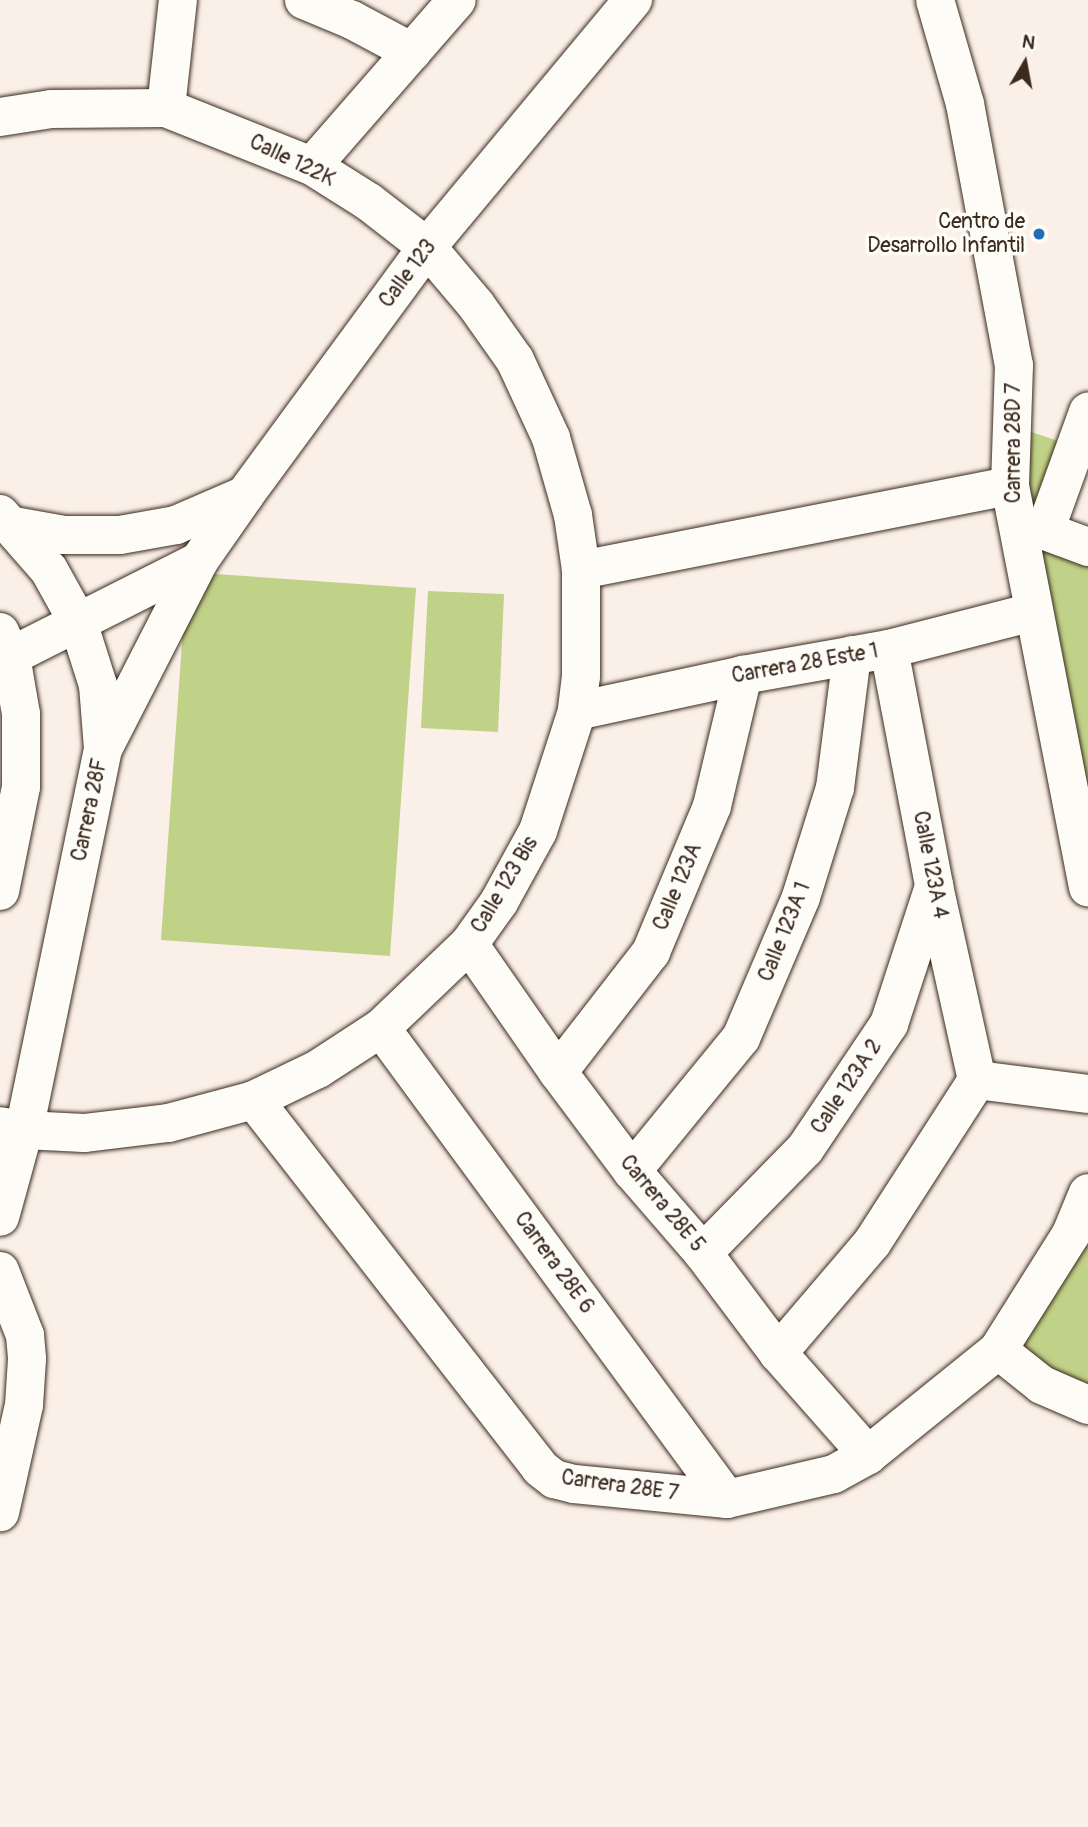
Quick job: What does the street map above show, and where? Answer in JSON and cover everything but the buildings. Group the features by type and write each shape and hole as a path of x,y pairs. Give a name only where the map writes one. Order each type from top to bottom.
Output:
{"street":[{"path":"166,108 178,0"},
{"path":"304,0 352,20 412,52"},
{"path":"312,166 457,0"},
{"name":"Calle 123","path":"103,749 199,561 245,495 427,247 633,0"},
{"name":"Carrera 28D 7","path":"935,0 965,104 1014,365 1010,486 1030,528 1033,612 1088,887"},
{"name":"Calle 122K","path":"0,117 51,109 166,108 312,166 369,202 427,247 476,305 515,360"},
{"name":"Calle 123 Bis","path":"12,1128 84,1133 168,1123 254,1100 318,1069 381,1028 469,944 499,902 538,831 577,711 581,676 582,570 573,515 551,438 515,360"},
{"path":"1088,412 1030,528 1088,547"},
{"path":"582,570 1010,486"},
{"path":"4,519 64,535 120,535 176,525 245,495"},
{"name":"Carrera 28F","path":"0,1217 12,1128 103,749 97,685 78,622 49,570 4,519"},
{"path":"0,891 22,787 21,713 4,650 78,622 199,561"},
{"name":"Carrera 28 Este 1","path":"577,711 743,674 889,649 1033,612"},
{"name":"Calle 123A 4","path":"889,649 933,886 977,1080"},
{"name":"Calle 123A 1","path":"632,1171 741,1038 801,897 835,788 852,656"},
{"name":"Calle 123A","path":"558,1072 651,952 712,806 743,674"},
{"name":"Calle 123A 2","path":"703,1253 806,1149 889,1024 933,886"},
{"name":"Carrera 28E 5","path":"469,944 558,1072 632,1171 703,1253 778,1353 868,1455"},
{"name":"Carrera 28E 6","path":"381,1028 727,1499"},
{"path":"778,1353 872,1243 977,1080 1088,1094"},
{"name":"Carrera 28E 7","path":"254,1100 540,1468 554,1479 574,1484 727,1499 834,1474 868,1455 998,1350"},
{"path":"1088,1193 1071,1234 998,1350 1042,1385 1088,1405"},
{"path":"0,1271 25,1335 27,1359 24,1405 0,1512"}],"green space":[{"path":"1014,426 1076,447 1045,531 1088,547 1088,887"},
{"path":"187,572 416,588 390,956 161,940"},
{"path":"428,591 504,594 498,732 421,728"},
{"path":"1088,1193 1088,1405 998,1350"}],"place":[{"name":"Centro de Desarrollo Infantil","path":"1039,234"}]}
